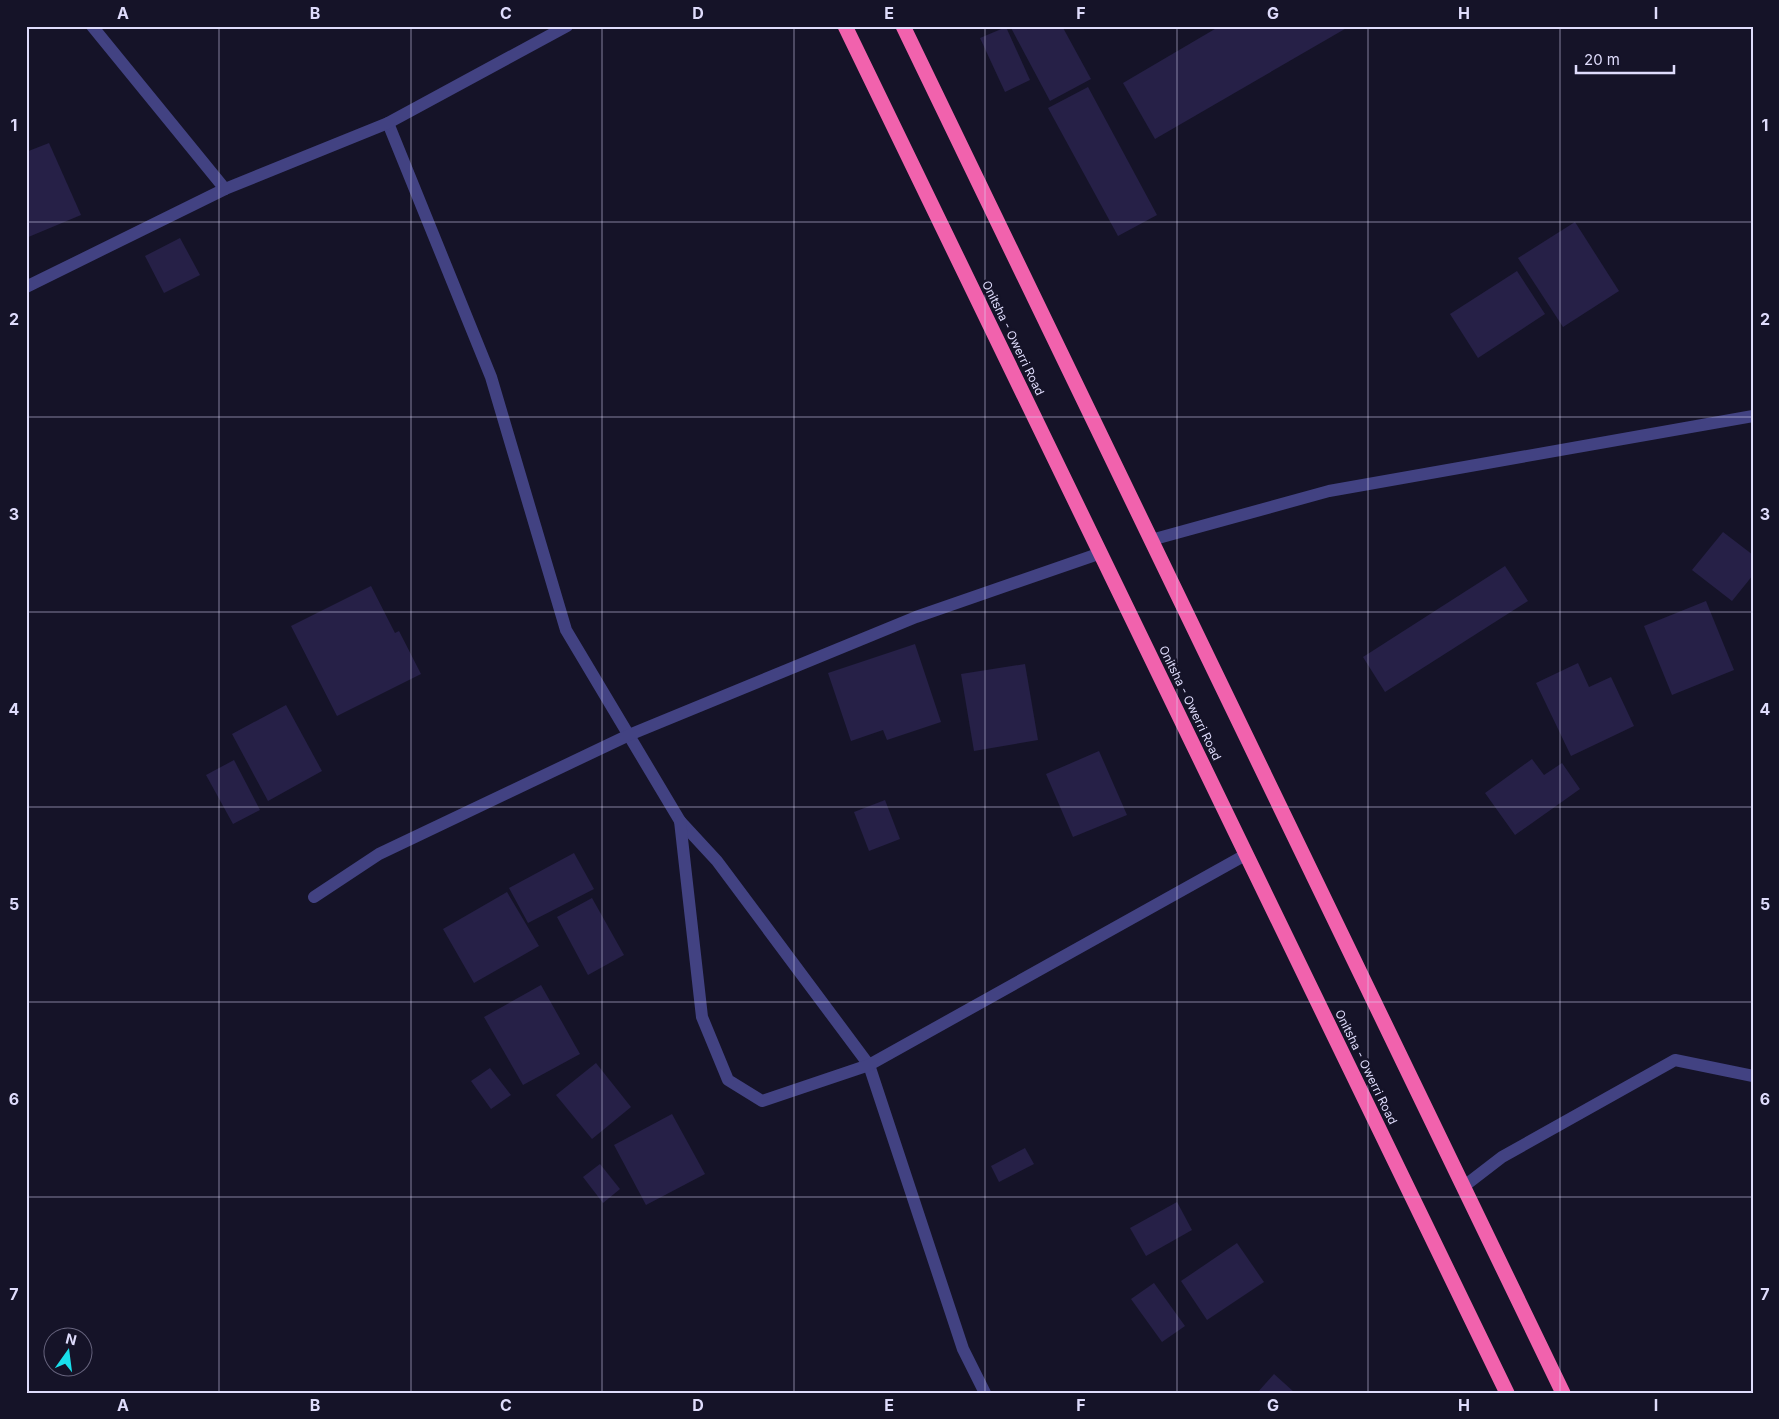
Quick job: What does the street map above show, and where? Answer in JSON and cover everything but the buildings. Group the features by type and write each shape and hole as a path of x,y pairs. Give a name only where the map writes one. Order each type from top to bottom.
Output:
{"highway":[{"name":"Onitsha - Owerri Road","path":"845,26 1507,1393"},
{"path":"903,26 1563,1393"}],"street":[{"path":"92,26 225,189"},
{"path":"26,287 225,189 388,123 567,26"},
{"path":"388,123 491,378 566,630 680,822 717,861 869,1065 963,1349 985,1393"},
{"path":"1151,540 1329,491 1753,416"},
{"path":"314,897 379,854 629,735 916,617 1101,553"},
{"path":"680,822 702,1017 728,1080 762,1101 869,1065 1246,854"},
{"path":"1463,1187 1502,1157 1675,1060 1753,1076"}]}
